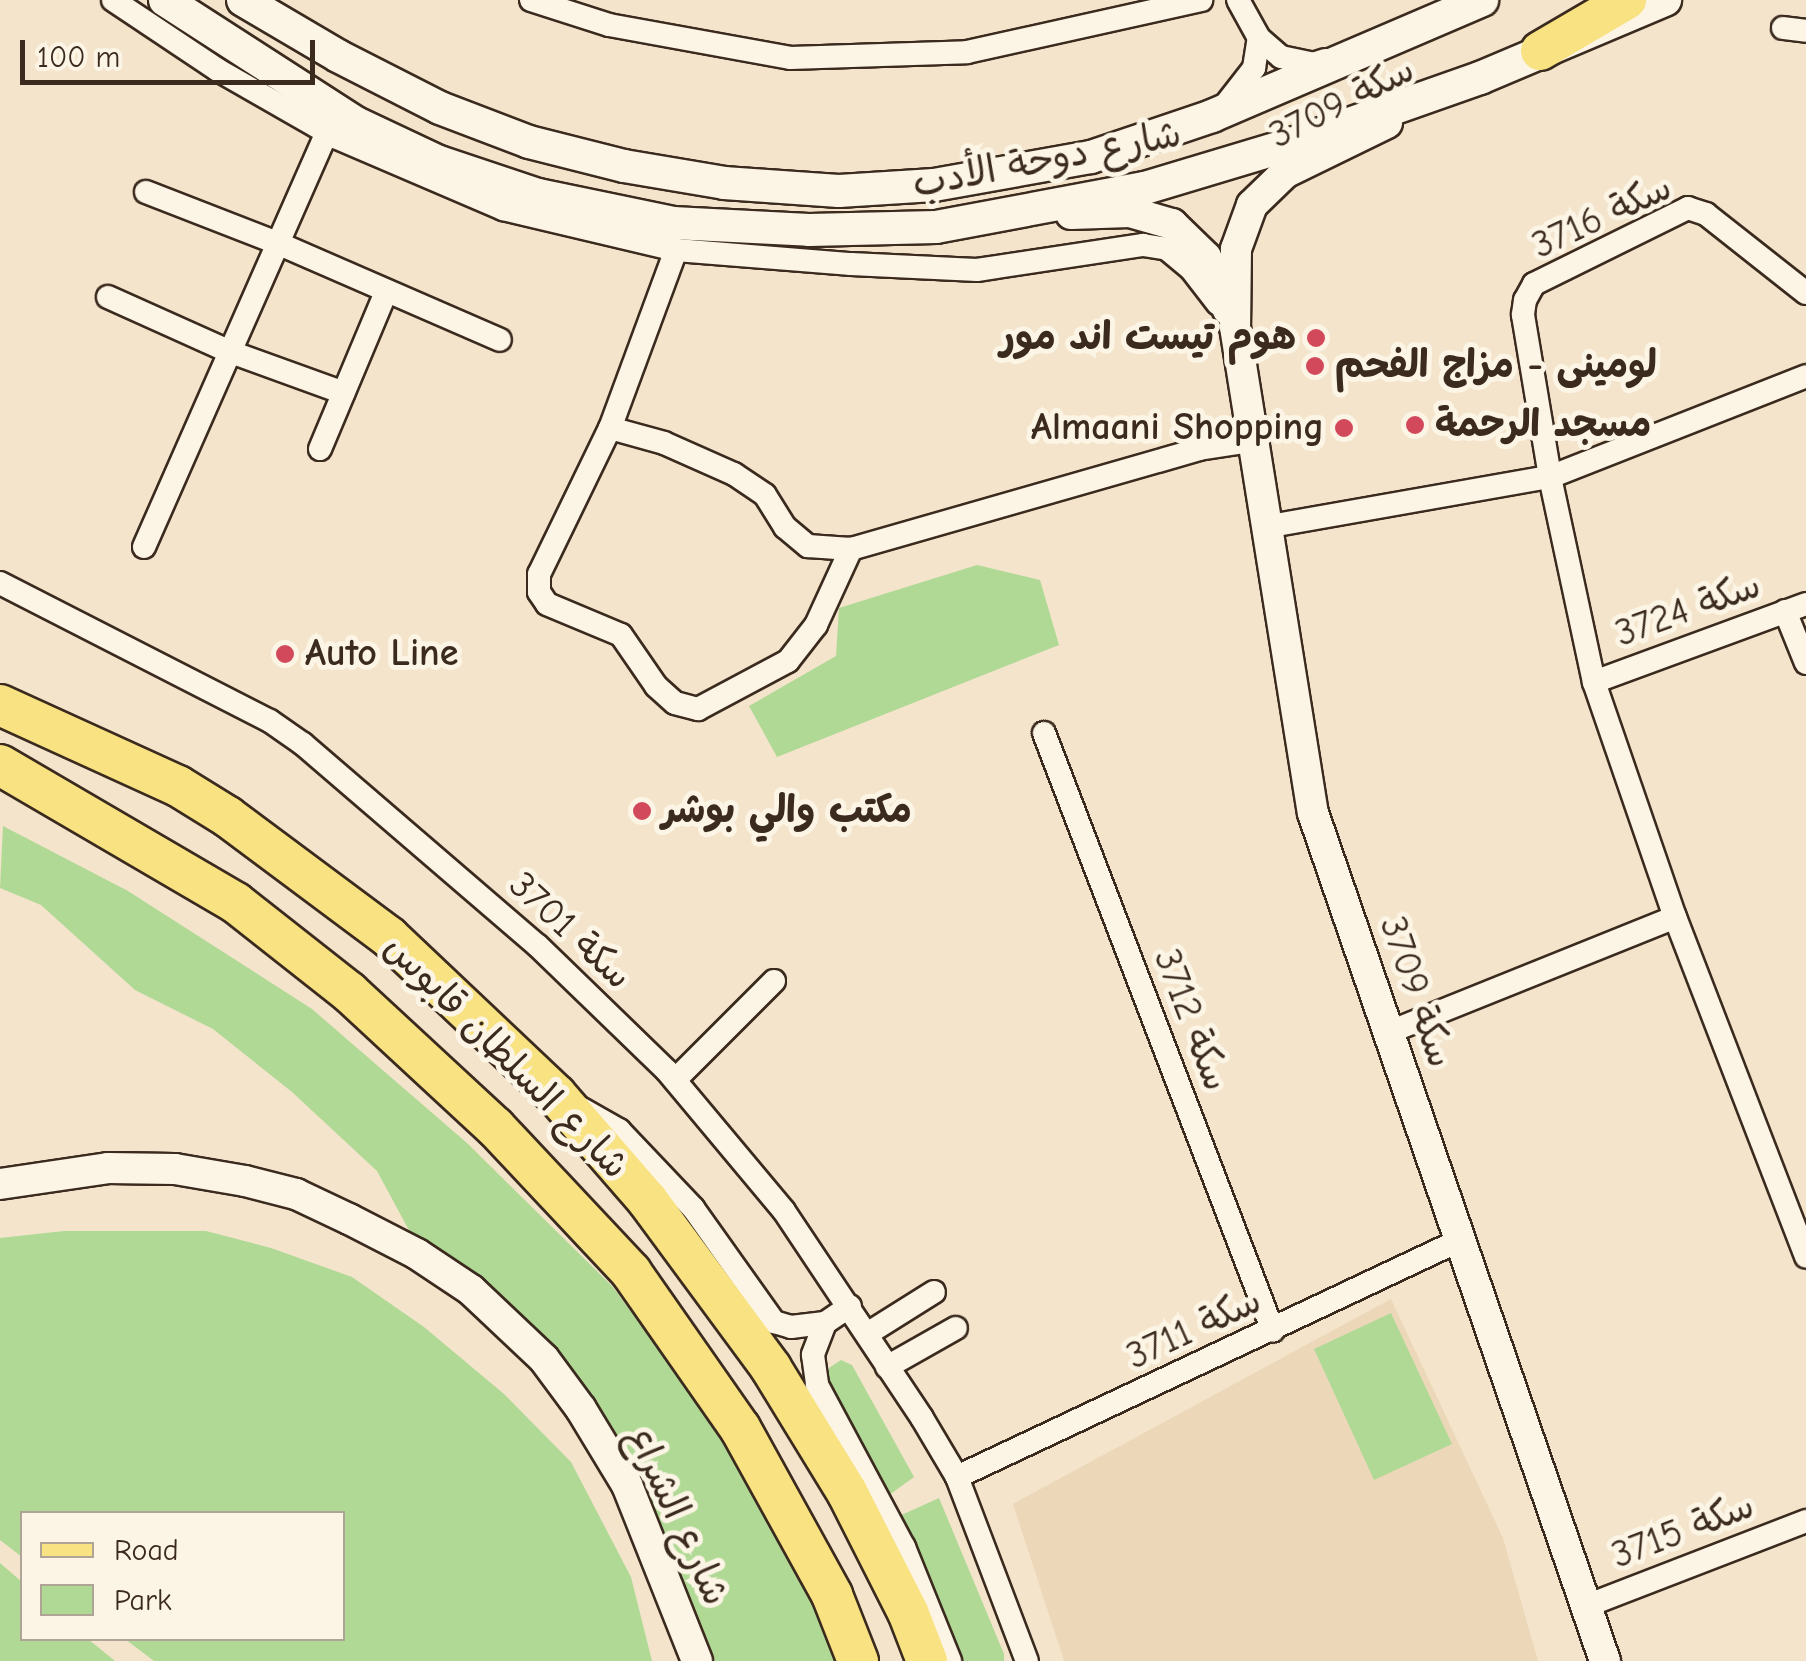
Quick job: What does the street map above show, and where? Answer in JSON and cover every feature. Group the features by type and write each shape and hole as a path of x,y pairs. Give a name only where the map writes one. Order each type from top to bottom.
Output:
{"highway":[{"path":"0,681 48,704 178,786"},
{"name":"شارع السلطان قابوس","path":"0,705 178,786 290,861 389,936 556,1095 648,1200 771,1368 847,1492 908,1612 927,1661"},
{"name":"شارع السلطان قابوس","path":"0,765 236,903 349,992 495,1127 630,1272 740,1428 832,1595 858,1661"},
{"path":"0,779 122,834"}],"main road":[{"name":"شارع دوحة الأدب","path":"165,0 356,123 439,162 538,194 672,223 809,230 936,227 1144,188 1224,166 1480,78 1665,0"},
{"name":"شارع دوحة الأدب","path":"242,0 440,108 529,142 624,166 724,183 839,191 934,184 1091,157 1212,116 1482,0"},
{"path":"1540,51 1627,0"}],"street":[{"path":"113,0 218,70 326,132 503,209 676,250 851,264 936,227"},
{"path":"531,0 609,25 790,58 967,52 1132,8 1201,0"},
{"path":"1238,0 1260,38 1282,58 1314,64 1405,35"},
{"path":"1212,116 1240,90 1254,68 1260,38"},
{"name":"سكة 3709","path":"1480,78 1285,173 1252,205 1236,249 1235,327 1313,813 1604,1661"},
{"path":"144,547 326,132"},
{"path":"146,192 275,242 500,340"},
{"name":"سكة 3716","path":"1804,1247 1675,917 1594,682 1550,477 1523,315 1524,300 1534,284 1688,208 1706,214 1806,293"},
{"name":"سكة 3709","path":"984,219 1020,221 1094,211 1156,216 1191,238 1206,257 1235,327"},
{"name":"سكة 3709","path":"851,264 977,270 1143,245 1166,249 1191,269 1235,327"},
{"path":"676,250 610,428 538,574 539,592 547,604 621,635 656,686 675,703 698,710 788,661 816,625 851,549"},
{"path":"320,449 386,292"},
{"path":"108,297 228,351 344,393"},
{"path":"1265,527 1550,477 1806,376"},
{"path":"610,428 664,443 734,474 765,496 785,528 808,546 851,549 1199,449 1251,442"},
{"name":"سكة 3701","path":"0,583 270,720 304,744 537,944 675,1080 784,1210 850,1306 957,1477 1027,1661"},
{"path":"1796,607 1806,663"},
{"name":"سكة 3724","path":"1594,682 1796,607"},
{"name":"سكة 3712","path":"1044,733 1273,1331"},
{"path":"1387,1033 1675,917"},
{"path":"675,1080 774,981"},
{"path":"556,1095 619,1130 693,1208 774,1322 791,1327 824,1323 850,1306"},
{"name":"شارع الشراع","path":"0,1184 108,1168 175,1169 245,1181 296,1194 430,1263 505,1319 544,1359 582,1409 627,1485 697,1661"},
{"name":"سكة 3711","path":"957,1477 1458,1241"},
{"path":"867,1334 934,1292"},
{"path":"824,1323 813,1355 816,1385 904,1547 950,1661"},
{"path":"887,1367 956,1328"},
{"name":"سكة 3715","path":"1586,1606 1806,1521"}],"shaded area":[{"path":"1391,1299 1503,1538 1538,1661 1064,1661 1013,1504"}],"green space":[{"path":"977,565 1040,580 1059,645 777,757 749,706 836,656 839,608"},
{"path":"3,826 128,891 312,1009 467,1143 613,1287 720,1435 812,1603 835,1661 704,1661 587,1406 418,1247 377,1171 292,1092 213,1029 135,990 41,905 0,888"},
{"path":"64,1231 206,1231 271,1248 352,1277 424,1327 504,1394 571,1462 631,1577 652,1661 154,1661 128,1641 345,1641 345,1511 20,1511 20,1555 0,1540 0,1238"},
{"path":"1391,1313 1452,1444 1374,1480 1314,1349"},
{"path":"841,1360 852,1365 914,1477 885,1498 827,1389 829,1368"},
{"path":"939,1498 1004,1661 960,1661 897,1517"},
{"path":"0,1563 20,1580 20,1641 90,1641 115,1661 0,1661"}],"place":[{"name":"هوم تيست اند مور","path":"1316,338"},
{"name":"لومينى - مزاج الفحم","path":"1315,366"},
{"name":"مسجد الرحمة","path":"1415,425"},
{"name":"Almaani Shopping","path":"1344,428"},
{"name":"Auto Line","path":"285,654"},
{"name":"مكتب والي بوشر","path":"642,811"}]}
